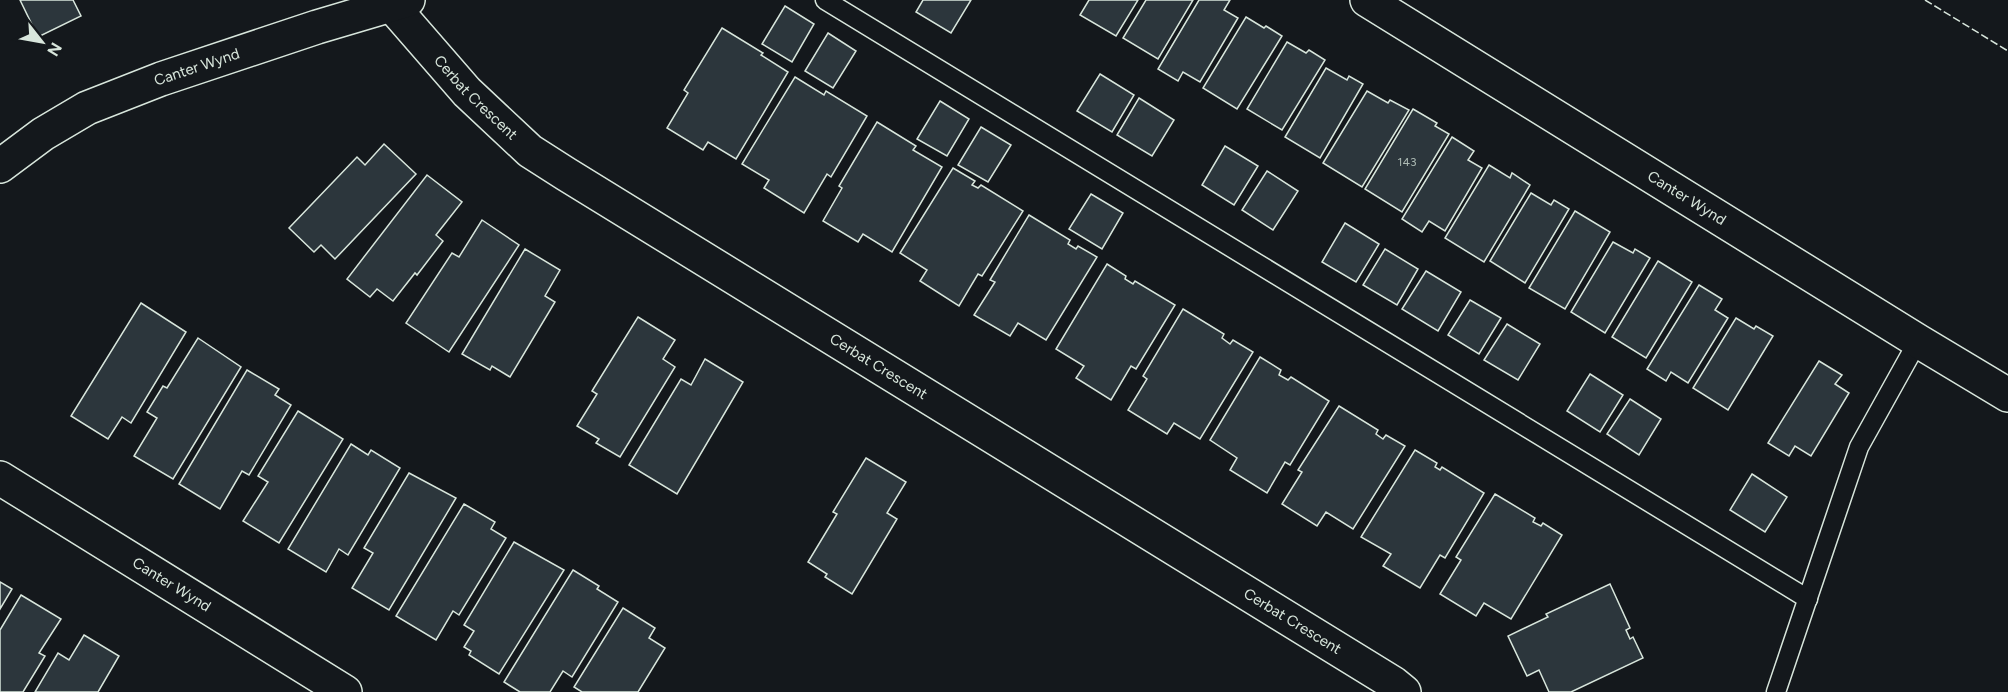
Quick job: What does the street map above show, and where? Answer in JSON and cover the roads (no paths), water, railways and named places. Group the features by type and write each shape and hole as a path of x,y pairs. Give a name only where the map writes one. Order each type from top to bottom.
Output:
{"street":[{"name":"Canter Wynd","path":"1367,0 2008,395"},
{"name":"Canter Wynd","path":"0,166 43,134 87,108 161,79 395,2"},
{"name":"Cerbat Crescent","path":"395,2 467,92 530,150 1394,683 1404,692"},
{"name":"Canter Wynd","path":"0,478 345,692"}],"lane":[{"path":"825,0 1808,599"},
{"path":"1776,692 1859,447 1918,341"}]}
